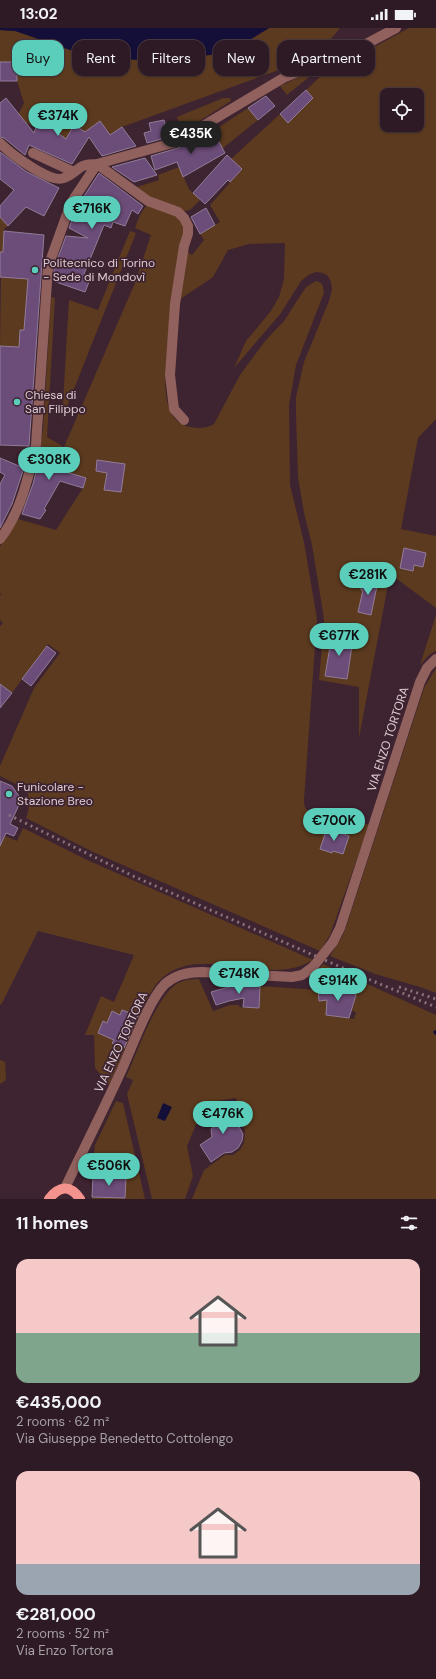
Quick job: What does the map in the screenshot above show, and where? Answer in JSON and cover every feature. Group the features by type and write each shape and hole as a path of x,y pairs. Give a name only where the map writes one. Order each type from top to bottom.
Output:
{"main road":[{"name":"VIA ENZO TORTORA","path":"49,1199 57,1190 65,1188"},
{"path":"65,1188 71,1190 80,1199"}],"street":[{"path":"0,143 22,161 39,171 55,179 63,179 83,165 96,164 176,142 285,77 368,43 396,28"},
{"path":"33,153 74,172"},
{"path":"96,164 148,201 178,212 183,216 187,224 188,234 184,246 175,304 170,375 174,409 184,420"},
{"path":"1,535 16,513 30,470 36,443 48,264 71,203 96,164"},
{"name":"VIA ENZO TORTORA","path":"65,1188 108,1100 151,1005 165,984 177,976 190,972 292,977 302,975 313,967 333,942 339,932 422,677 427,668 436,659"}],"shaded area":[{"path":"0,28 269,28 250,40 213,40 213,55 205,56 205,40 138,40 138,60 130,60 130,40 72,40 72,51 64,48 64,40 41,40 15,31 0,30"},
{"path":"269,28 340,28 330,40 277,40 277,71 269,74 269,40 250,40"},
{"path":"409,28 436,28 436,419 418,438 401,529 436,536 436,608 390,574 359,738 359,687 319,680 324,622 323,612 312,545 304,513 298,477 296,397 304,362 329,301 332,289 331,282 328,276 323,273 316,272 310,274 301,281 281,313 234,368 246,341 271,311 279,297 284,279 285,243 249,244 228,250 213,277 179,300 186,251 192,255 204,240 200,234 220,222 210,205 242,169 231,159 280,114 288,123 313,98 306,90 321,76 375,76 375,46"},
{"path":"0,30 15,31 59,40 12,40 12,62 0,62"},
{"path":"64,41 72,43 72,76 130,76 130,54 138,56 138,76 205,76 205,56 213,55 213,76 262,76 122,127 110,135 100,122 85,132 74,125 66,139 40,119 36,127 16,119 24,103 17,81 17,76 64,76"},
{"path":"301,76 309,76 287,95 280,86"},
{"path":"223,98 230,98 231,101 182,132 177,117"},
{"path":"248,108 258,120 222,149 213,131"},
{"path":"179,167 189,189 200,200 190,210 177,210 161,204 134,188 159,180 158,175"},
{"path":"148,203 169,210 186,226 165,375 166,397 169,408 175,418 183,425 200,428 214,424 240,375 265,341 284,321 306,287 316,281 321,283 323,286 324,293 296,365 289,405 290,485 304,542 317,619 304,802 307,810 314,815 369,825 330,935 320,951 93,852 26,818 29,804 26,789 0,776 0,766 34,688 60,653 48,644 12,693 0,685 0,626 3,623 0,620 0,546 18,519 56,530 83,488 86,478 66,472 70,454 40,446 43,430 51,297 55,298 47,437 64,447 135,283 151,235 135,228 140,215"},
{"path":"0,217 8,226 4,229 3,252 0,252"},
{"path":"130,231 136,233 62,419 69,300 98,310"},
{"path":"1,277 28,279 24,330 20,331 19,347 0,346"},
{"path":"436,615 436,651 429,655 420,665"},
{"path":"436,668 436,993 375,974 330,956 342,937 346,927 424,688"},
{"path":"23,828 85,859 313,960 296,967 277,970 218,964 200,964 182,967 166,975 158,982 148,997 109,1085 95,1068 94,1035 85,1035 101,996 114,1002 134,955 38,931 1,1005 0,1004 0,834 17,841"},
{"path":"323,964 436,1015 436,1199 192,1199 204,1170 225,1155 233,1155 240,1150 244,1143 245,1130 240,1121 236,1098 205,1103 187,1146 193,1176 185,1199 152,1199 127,1094 133,1080 126,1077 141,1041 160,1002 175,985 181,982 199,979 213,1011 230,1005 259,1008 260,986 318,990 319,1001 327,1000 326,1015 354,1019 356,1012 352,1011 356,995 345,985 318,970"},
{"path":"0,1060 5,1062 6,1080 0,1084"},
{"path":"116,1101 123,1103 145,1199 92,1199 92,1197 125,1198 126,1178 91,1176 95,1145"},
{"path":"163,1103 172,1107 165,1121 157,1118"}],"building":[{"path":"0,62 12,62 12,76 17,76 17,81 0,81"},
{"path":"306,90 313,98 288,123 280,114"},
{"path":"266,96 275,106 258,120 248,108"},
{"path":"6,98 34,133 39,119 66,139 74,125 85,132 100,121 110,135 122,127 136,146 102,156 89,137 72,164 29,145 25,155 4,138 0,137 0,103"},
{"path":"164,120 169,137 147,143 144,133 151,131 149,123"},
{"path":"213,131 225,153 183,177 177,162 155,170 151,156 178,148"},
{"path":"0,152 27,172 59,188 44,216 26,207 8,226 0,217 0,206 14,190 0,179"},
{"path":"227,155 242,169 230,182 228,180 205,204 193,193"},
{"path":"145,158 157,175 134,182 112,167"},
{"path":"99,173 143,206 138,214 132,210 125,226 113,222 111,228 104,225 84,274 91,277 85,292 56,282 54,278 54,268 66,236 88,238 69,228 77,207"},
{"path":"206,208 215,225 200,234 191,217"},
{"path":"4,231 44,235 29,446 0,445 0,346 19,347 20,330 24,330 28,279 0,277 0,252 3,252"},
{"path":"42,447 70,454 66,472 86,478 83,488 60,481 40,519 22,514 33,484"},
{"path":"0,458 24,468 12,504 0,528 0,484 5,475 0,472"},
{"path":"97,460 125,464 121,492 104,490 107,473 96,471"},
{"path":"404,548 426,553 423,567 414,565 413,571 400,568"},
{"path":"363,578 378,581 371,615 358,612 363,590 361,590"},
{"path":"332,635 353,639 347,679 325,676"},
{"path":"47,646 56,653 31,686 22,679"},
{"path":"0,684 12,693 0,708"},
{"path":"0,781 12,786 19,796 19,805 10,824 18,828 14,836 6,833 0,846"},
{"path":"327,828 349,836 343,854 333,851 332,853 320,849"},
{"path":"236,985 260,986 259,1008 243,1007 244,998 216,1005 211,992"},
{"path":"345,985 356,995 349,1018 326,1015 327,1000 319,1001 318,990 329,989 341,992"},
{"path":"122,1010 138,1016 124,1048 112,1043 114,1040 98,1033 103,1021 107,1023 112,1011 120,1015"},
{"path":"234,1108 237,1123 243,1134 242,1141 238,1148 232,1152 224,1153 211,1162 200,1145 212,1137 211,1129 217,1124 214,1111"},
{"path":"93,1176 126,1178 125,1198 92,1197"}],"railway":[{"path":"9,815 135,877 368,979 436,1007"},
{"path":"399,987 436,999"}],"place":[{"name":"Politecnico di Torino - Sede di Mondovì","path":"35,270"},
{"name":"Chiesa di San Filippo","path":"17,402"},
{"name":"Funicolare - Stazione Breo","path":"9,794"}]}
